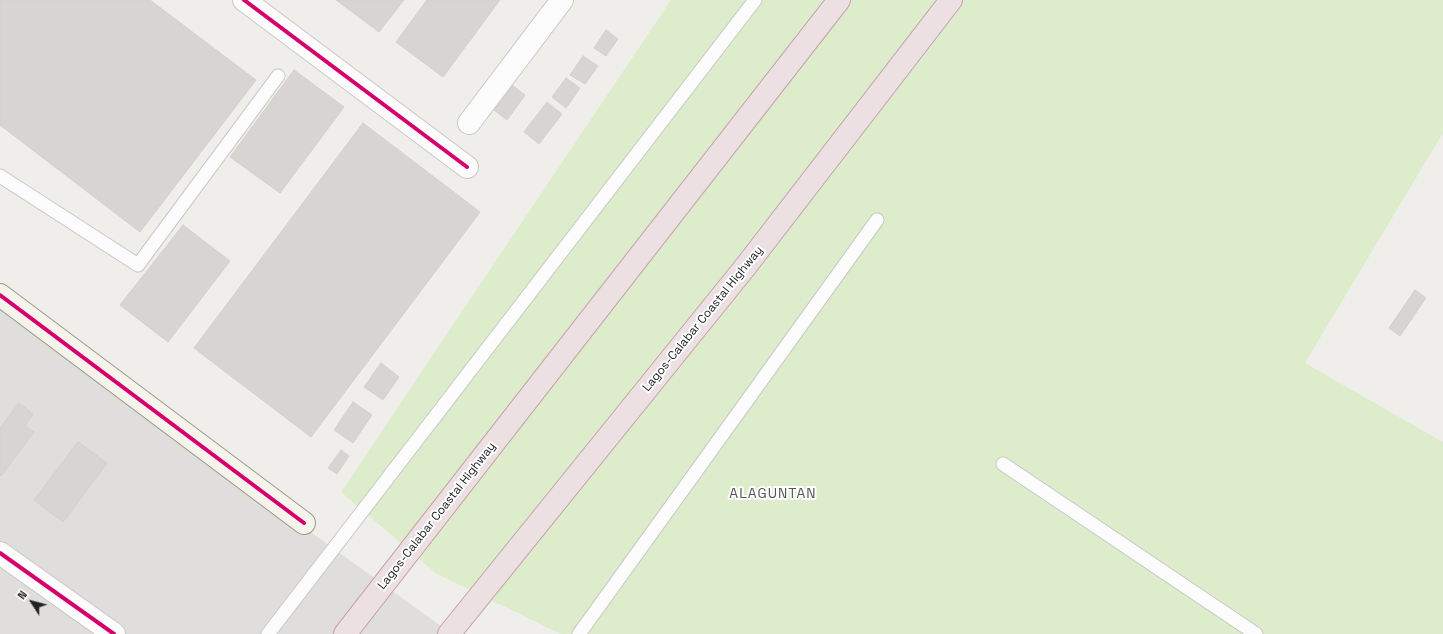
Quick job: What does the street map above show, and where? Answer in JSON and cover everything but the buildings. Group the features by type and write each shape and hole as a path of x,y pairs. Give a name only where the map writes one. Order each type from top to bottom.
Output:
{"highway":[{"name":"Lagos-Calabar Coastal Highway","path":"345,634 839,0"},
{"name":"Lagos-Calabar Coastal Highway","path":"449,634 746,266 951,0"}],"street":[{"path":"244,0 467,167"},
{"path":"469,123 562,0"},
{"path":"0,295 304,523"},
{"path":"0,553 114,634"}],"lane":[{"path":"268,634 755,0"},
{"path":"0,176 138,265 278,76"},
{"path":"580,634 877,220"},
{"path":"1003,464 1256,634"}],"shaded area":[{"path":"0,308 452,634 0,634"}],"green space":[{"path":"671,0 1443,0 1443,133 1305,363 1443,442 1443,634 561,634 437,574 341,492"}],"cycle path":[{"path":"244,0 467,167"},
{"path":"0,295 304,523"},
{"path":"0,553 114,634"}],"district":[{"name":"ALAGUNTAN","path":"773,494"}]}
